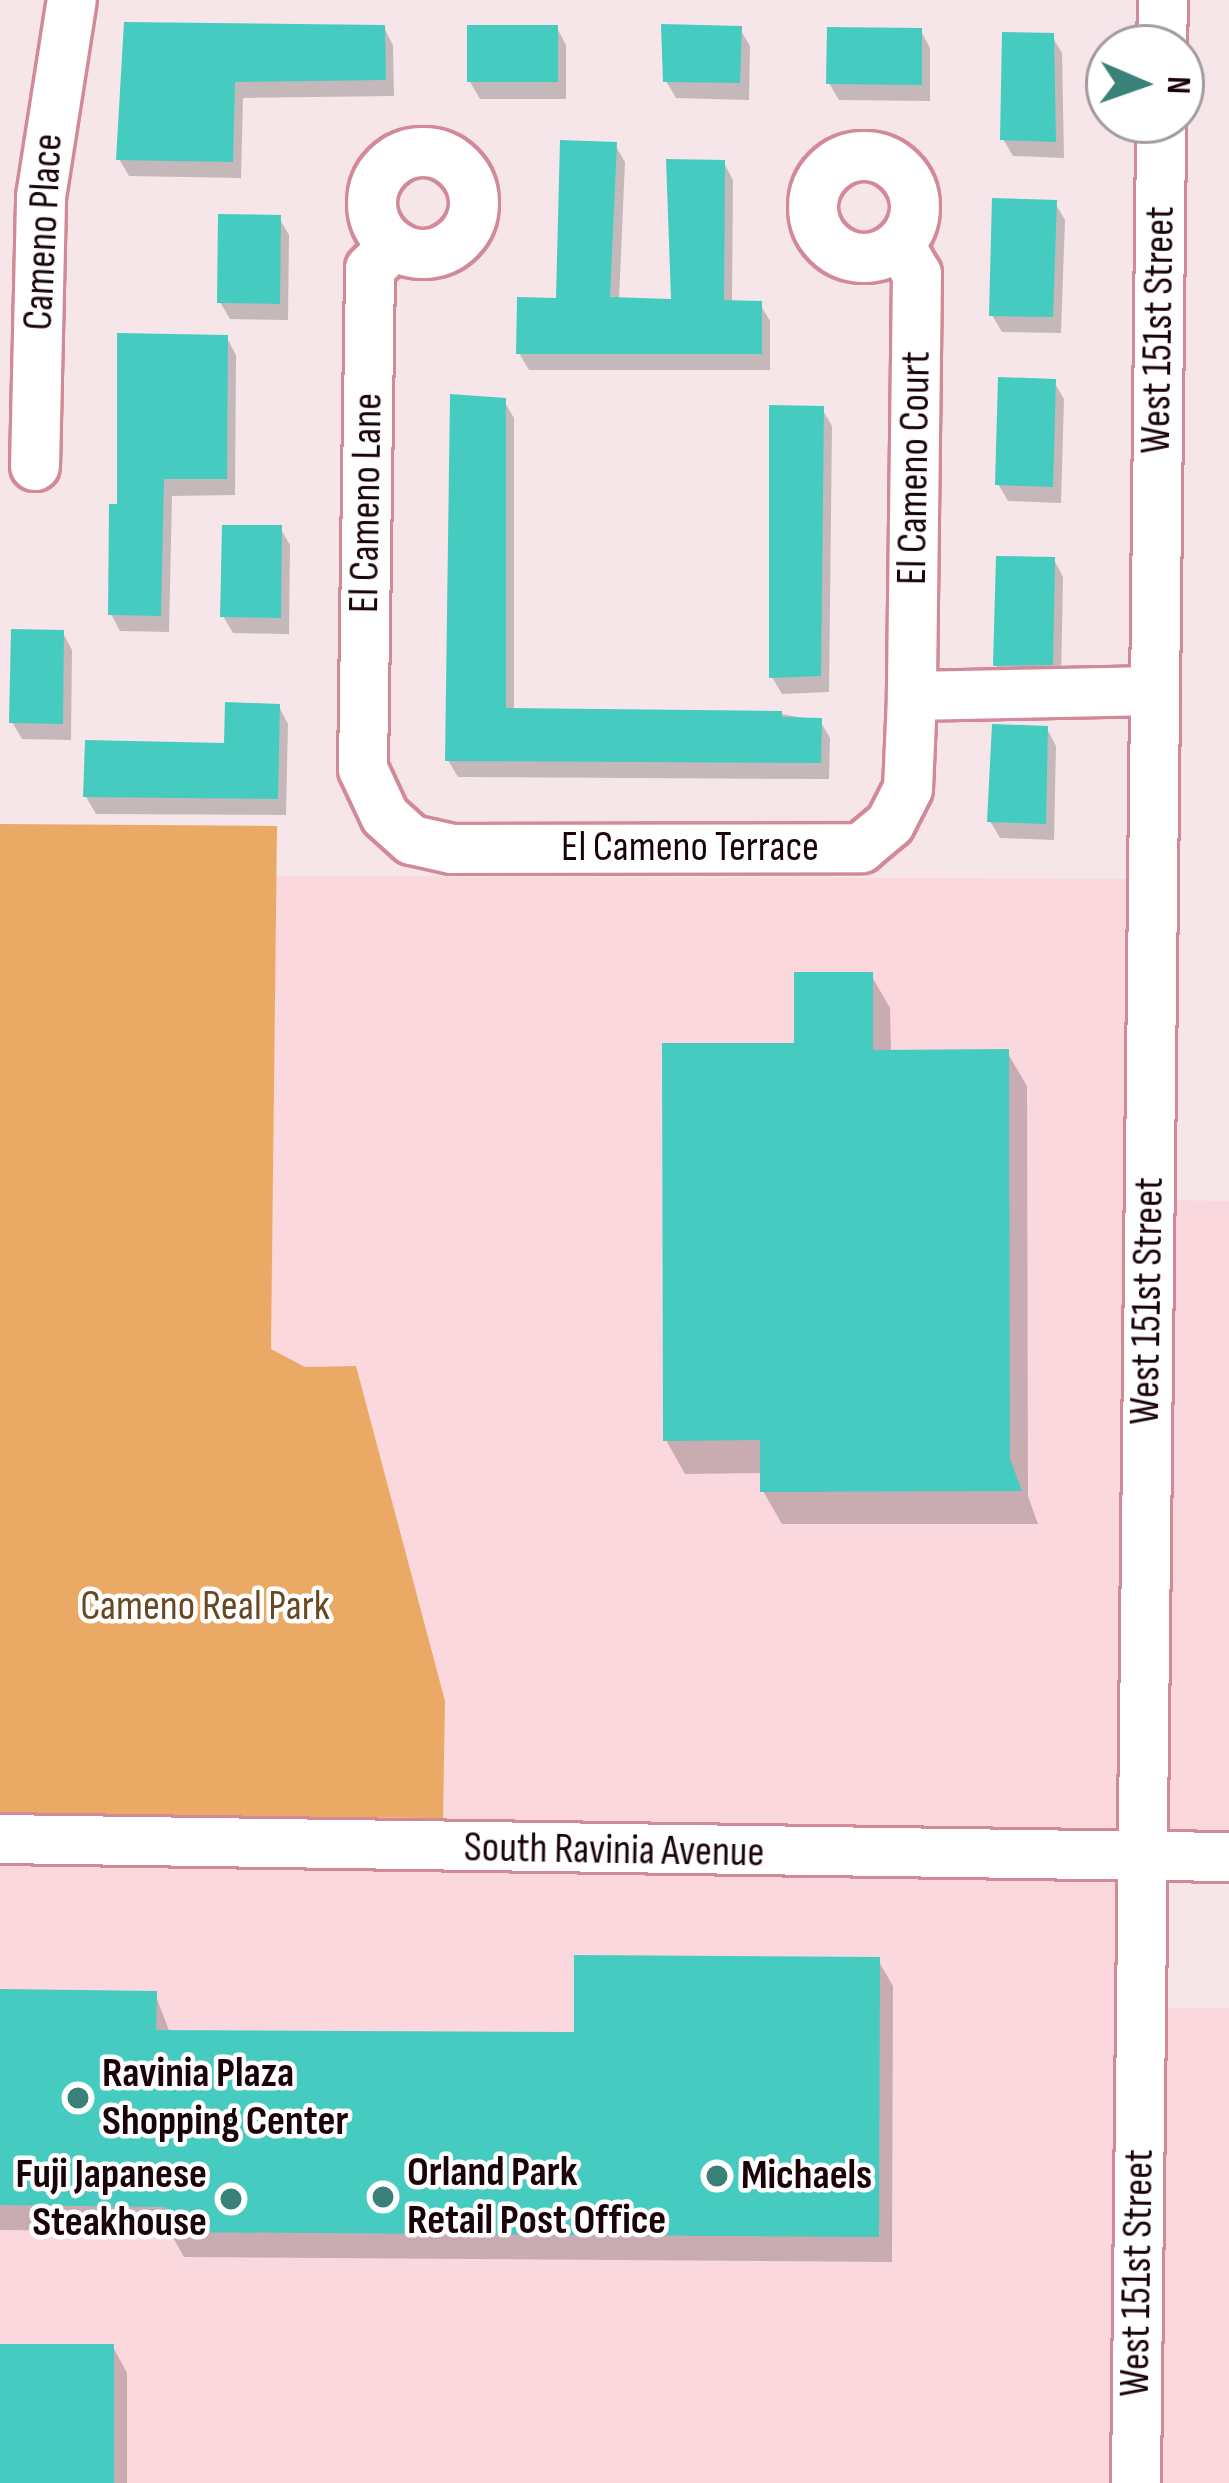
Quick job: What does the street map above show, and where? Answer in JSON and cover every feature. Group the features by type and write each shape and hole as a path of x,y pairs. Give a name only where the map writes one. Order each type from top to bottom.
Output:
{"street":[{"name":"Cameno Place","path":"35,466 41,197 72,0"},
{"name":"West 151st Street","path":"1136,2483 1161,144"},
{"name":"El Cameno Court","path":"900,244 917,274 912,696"},
{"name":"El Cameno Lane","path":"363,770 370,269 394,245"},
{"path":"912,696 1155,691"},
{"name":"El Cameno Terrace","path":"363,770 385,816 412,840 452,849 861,848 890,824 908,789 912,696"},
{"name":"South Ravinia Avenue","path":"0,1839 1229,1857"}],"shaded area":[{"path":"276,876 1139,879 1136,1842 441,1837 356,1366 305,1367 271,1349"},
{"path":"1167,1200 1229,1201 1229,1842 1162,1845"},
{"path":"0,1862 1137,1871 1111,2483 0,2483"},
{"path":"1156,2008 1229,2008 1229,2483 1149,2483"}],"green space":[{"name":"Cameno Real Park","path":"0,824 277,826 271,1349 305,1367 356,1366 445,1701 443,1818 0,1816"}],"building":[{"path":"124,22 385,25 386,80 235,82 233,162 116,160"},
{"path":"661,24 742,26 740,83 663,82"},
{"path":"467,25 558,25 558,82 467,82"},
{"path":"827,27 922,28 922,85 826,84"},
{"path":"1002,32 1054,33 1056,142 1000,140"},
{"path":"560,140 617,142 610,297 671,299 666,159 725,160 724,300 762,301 762,354 516,354 517,297 556,298"},
{"path":"992,198 1057,200 1053,317 989,316"},
{"path":"218,214 281,215 280,304 217,303"},
{"path":"117,333 228,335 227,479 164,479 161,616 108,615 109,504 117,504"},
{"path":"998,377 1056,379 1053,487 995,485"},
{"path":"450,394 506,398 506,708 782,711 782,717 822,718 821,763 445,761"},
{"path":"769,405 824,406 821,676 769,678"},
{"path":"222,525 282,525 281,618 220,617"},
{"path":"996,556 1055,557 1053,665 993,666"},
{"path":"11,629 64,630 63,724 9,723"},
{"path":"225,702 280,704 278,799 83,797 85,740 224,743"},
{"path":"992,724 1048,726 1046,824 987,822"},
{"path":"794,972 873,972 873,1050 1009,1049 1010,1459 1022,1491 760,1492 760,1440 663,1441 662,1043 794,1043"},
{"path":"574,1955 880,1957 879,2237 166,2232 166,2207 0,2205 0,1989 157,1991 156,2030 574,2032"},
{"path":"0,2344 114,2344 114,2483 0,2483"}],"place":[{"name":"Ravinia Plaza Shopping Center","path":"78,2098"},
{"name":"Michaels","path":"717,2176"},
{"name":"Orland Park Retail Post Office","path":"383,2197"},
{"name":"Fuji Japanese Steakhouse","path":"231,2199"}]}
